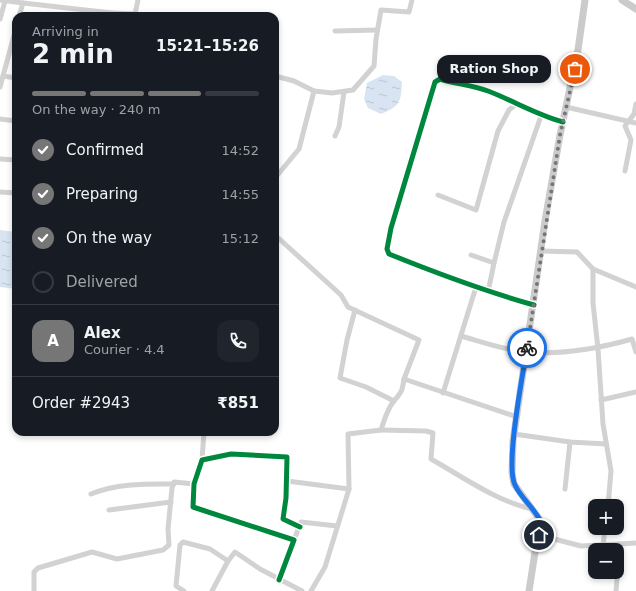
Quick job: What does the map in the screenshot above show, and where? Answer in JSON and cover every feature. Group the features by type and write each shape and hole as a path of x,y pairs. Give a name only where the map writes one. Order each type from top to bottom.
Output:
{"main road":[{"path":"529,591 539,535 540,520 534,509 514,484 512,473 514,434 541,251 563,122 578,50 585,0"},
{"path":"622,0 636,9"}],"street":[{"path":"0,19 2,0 90,12"},
{"path":"136,12 138,0"},
{"path":"279,77 294,81 314,91 332,93 352,90 374,66 377,30 381,10 409,12 412,0"},
{"path":"20,12 23,3"},
{"path":"335,31 377,30"},
{"path":"0,87 12,47"},
{"path":"3,76 12,77"},
{"path":"534,305 488,292 389,254 387,249 391,228 435,82 440,79 472,86 541,116 563,122"},
{"path":"279,173 299,149 314,91"},
{"path":"335,136 338,128 344,92"},
{"path":"438,195 476,210 489,158 498,131 509,110 516,104"},
{"path":"625,171 631,140 625,126 634,114 636,104"},
{"path":"566,107 636,123"},
{"path":"488,292 504,222 541,116"},
{"path":"0,119 12,120"},
{"path":"0,159 12,160"},
{"path":"0,192 12,193"},
{"path":"279,239 341,295 348,307 418,340 399,396 386,414 382,430"},
{"path":"541,251 577,252 593,269 636,287"},
{"path":"471,254 494,263"},
{"path":"593,269 593,303 598,349 601,400 611,471 609,499"},
{"path":"443,393 476,287"},
{"path":"355,310 346,340 340,378 366,387 394,401"},
{"path":"461,336 526,352 577,352 598,349 632,339 636,352"},
{"path":"404,379 517,417"},
{"path":"601,400 636,392"},
{"path":"311,591 325,567 349,489 348,434 382,430 426,431 433,433 431,459 485,491 522,507 534,509"},
{"path":"514,434 570,442 606,444"},
{"path":"204,436 202,460 194,484 192,498 193,507 294,540"},
{"path":"565,489 570,442"},
{"path":"202,460 231,454 287,457 288,481 283,519 299,527"},
{"path":"288,481 349,489"},
{"path":"90,494 104,488 174,484 174,482 194,484"},
{"path":"34,591 34,572 38,568 92,552 117,560 163,550 169,545 168,529 172,488 174,484"},
{"path":"109,510 171,502"},
{"path":"279,580 301,522 337,526"},
{"path":"539,535 582,546 588,546"},
{"path":"184,591 176,586 180,545 183,542 210,549 228,560"},
{"path":"624,544 636,543"},
{"path":"212,591 228,560 235,552 279,580 302,591"},
{"path":"616,591 617,579"}],"water":[{"path":"383,75 394,76 402,82 400,99 396,106 381,114 368,108 364,99 367,83"},
{"path":"0,230 12,232 12,288 0,287"}],"cycle path":[{"path":"534,305 479,288 424,268 389,254 387,249 391,228 435,82 440,79 482,89 563,122"},
{"path":"279,580 294,540 193,507 194,484 202,460 231,454 287,457 286,498 283,519 300,527"}],"way so far":[{"path":"527,348 552,181 560,135 575,69"}],"place":[{"name":"Ration Shop","path":"575,69"}],"route":[{"path":"527,348 513,441 512,473 514,484 536,512 540,520 539,535"}]}
